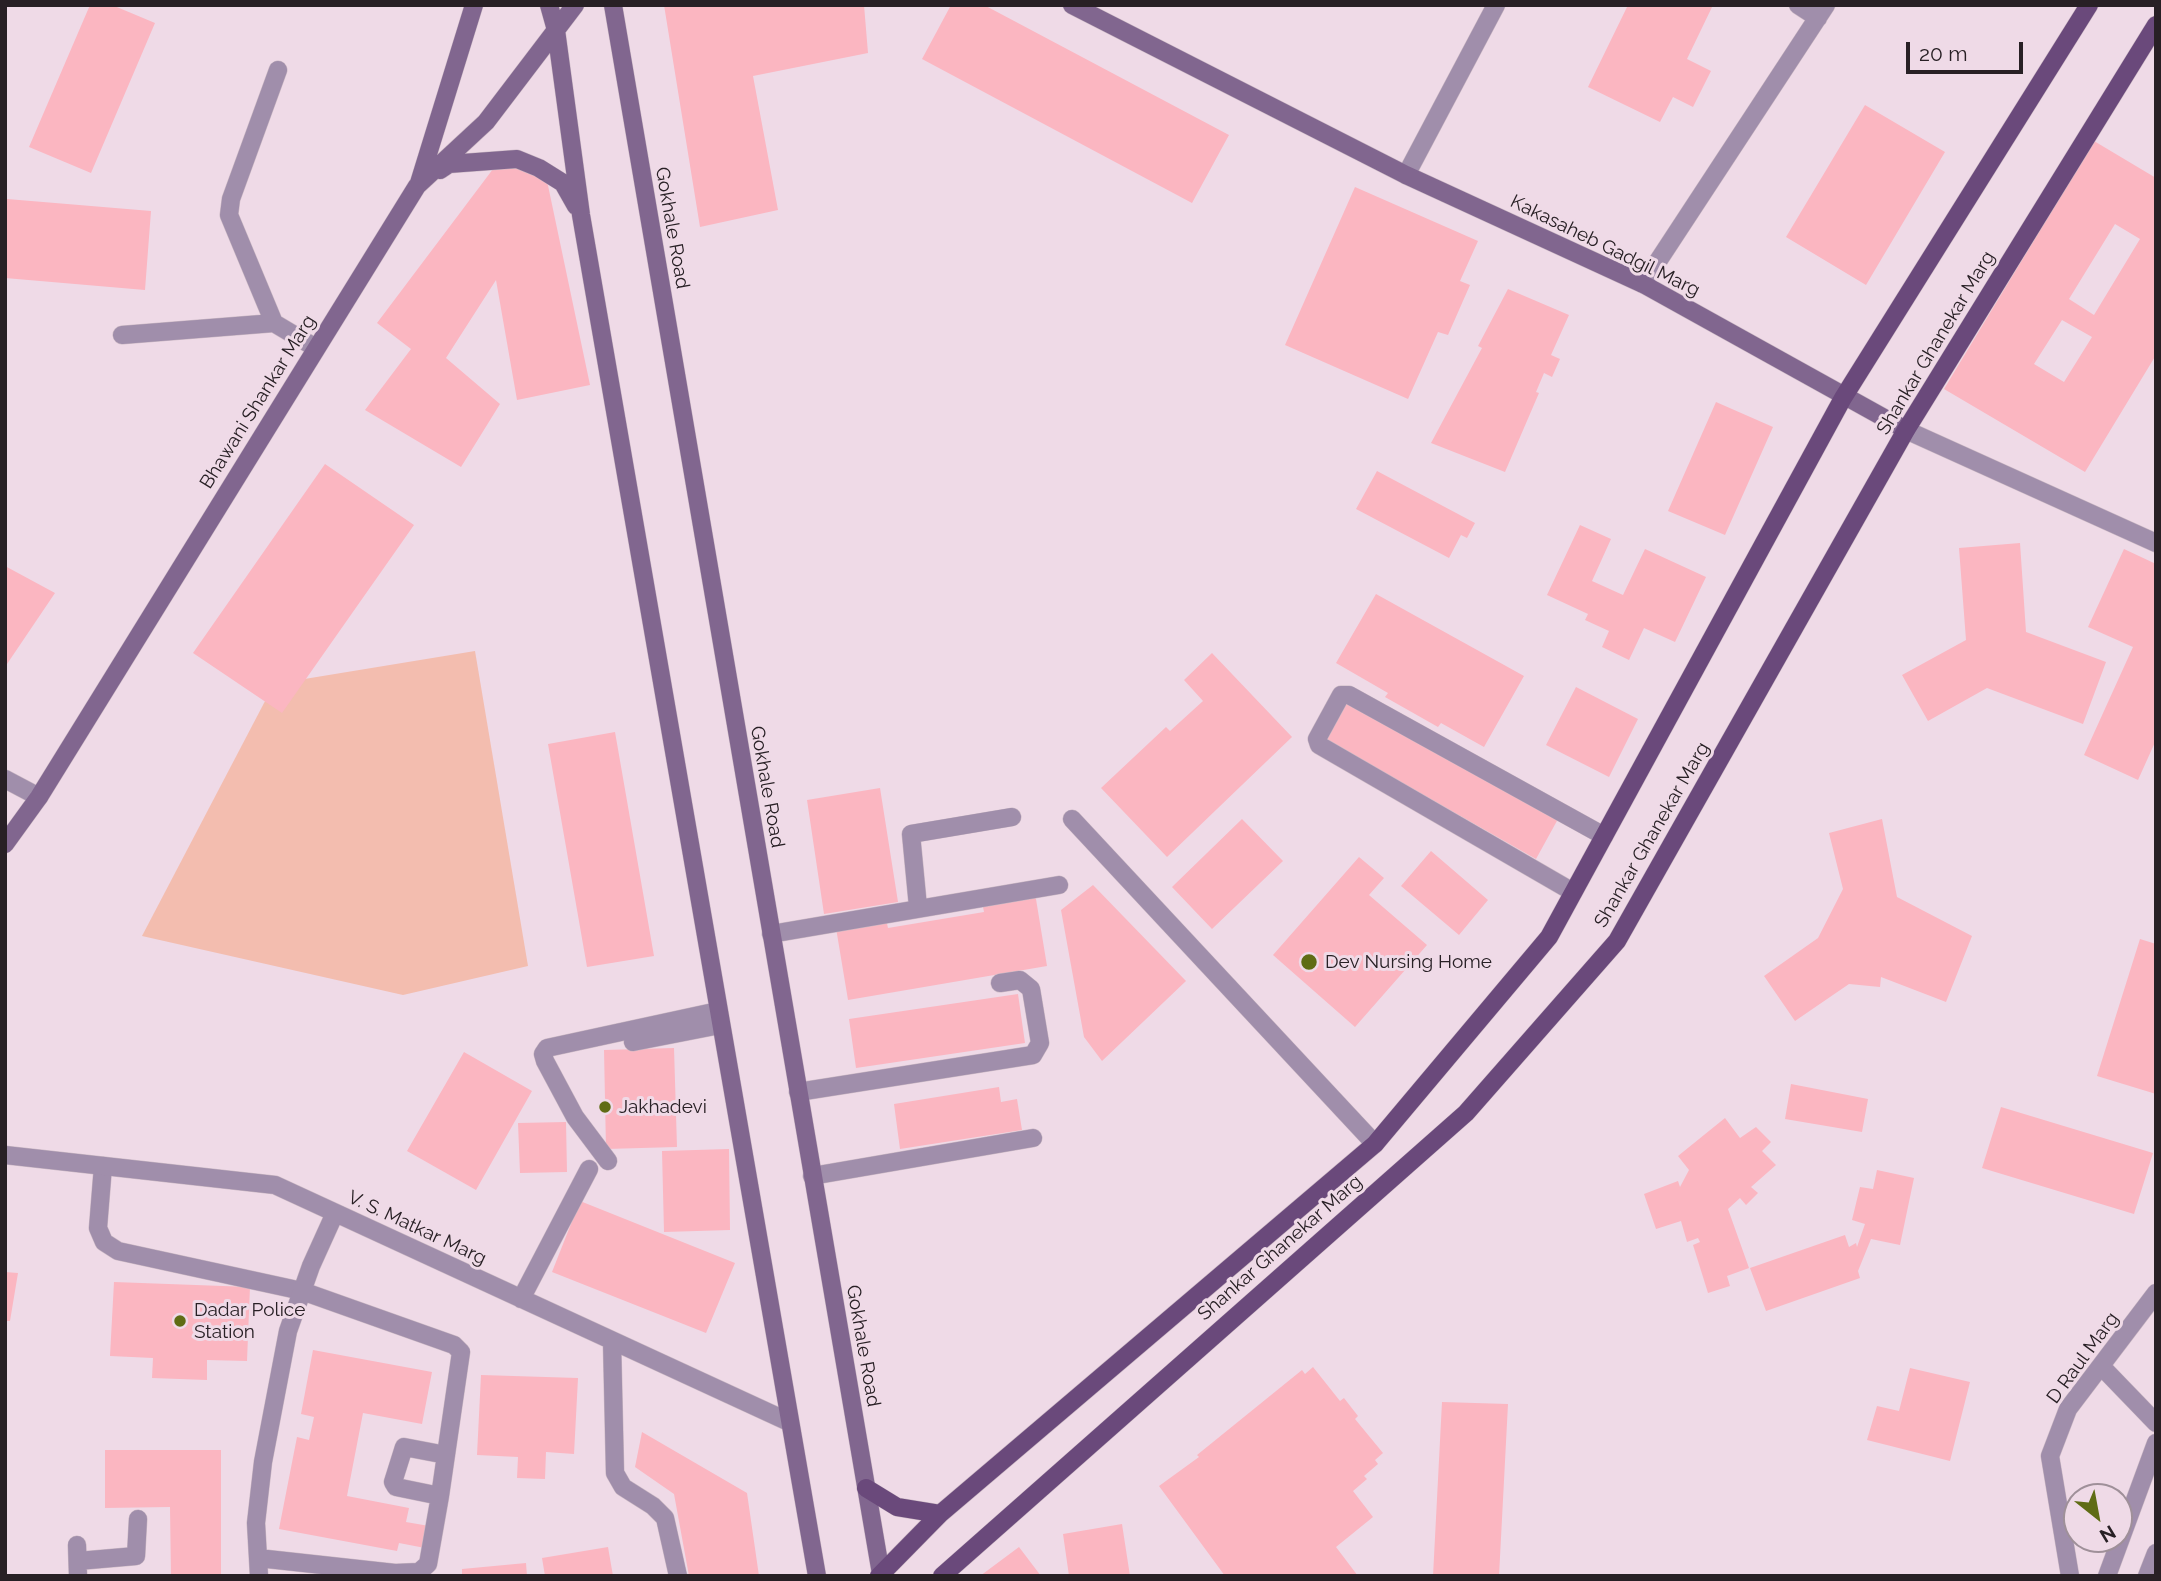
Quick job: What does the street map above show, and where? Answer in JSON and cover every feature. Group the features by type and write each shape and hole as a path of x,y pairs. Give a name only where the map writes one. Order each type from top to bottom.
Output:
{"main road":[{"path":"418,186 474,5"},
{"path":"549,5 556,30 581,215 817,1576"},
{"name":"Bhawani Shankar Marg","path":"5,844 40,797 418,186 486,122 575,5"},
{"name":"Gokhale Road","path":"612,5 881,1575"},
{"name":"Kakasaheb Gadgil Marg","path":"1072,5 1406,175 1643,284 1843,398 1906,430"},
{"path":"881,1575 940,1514 1376,1144 1549,937 1843,398 2089,5"},
{"name":"Shankar Ghanekar Marg","path":"942,1576 1466,1113 1617,941 1906,430 2156,24"},
{"path":"418,186 449,164 517,159 539,168 563,183 581,215"},
{"path":"866,1488 897,1507 940,1514"}],"street":[{"path":"1406,175 1496,5"},
{"path":"1643,284 1822,11 1798,5"},
{"path":"274,323 233,228 228,208 278,70"},
{"path":"122,335 274,323 316,348"},
{"name":"Kakasaheb Gadgil Marg","path":"1906,430 2156,543"},
{"path":"1573,892 1319,745 1317,739 1341,695 1349,695 1604,836"},
{"path":"5,779 40,797"},
{"path":"918,907 911,834 1012,817"},
{"path":"1072,819 1376,1144"},
{"path":"771,934 1059,885"},
{"path":"798,1092 1033,1055 1040,1042 1031,989 1020,980 1000,983"},
{"path":"633,1042 719,1018"},
{"path":"608,1161 582,1130 545,1061 547,1048 719,1018"},
{"path":"812,1176 1033,1138"},
{"name":"V. S. Matkar Marg","path":"5,1155 275,1185 789,1422"},
{"path":"103,1166 97,1228 104,1242 118,1251 302,1291 458,1348 461,1356 440,1496 428,1564 419,1572 259,1567 256,1523 263,1462 288,1331 302,1291 335,1213"},
{"path":"521,1299 589,1169"},
{"name":"D Raul Marg","path":"2070,1576 2050,1456 2068,1409 2156,1293"},
{"path":"612,1341 615,1474 623,1487 653,1506 665,1518 678,1576"},
{"path":"2101,1366 2156,1423"},
{"path":"2107,1576 2149,1487 2156,1443"},
{"path":"440,1496 396,1487 393,1482 404,1447 446,1455"},
{"path":"78,1561 128,1559 136,1556 138,1519"},
{"path":"2147,1576 2156,1553"}],"shaded area":[{"path":"475,651 528,966 403,995 142,936 274,684"}],"building":[{"path":"90,5 112,5 155,23 91,173 29,147"},
{"path":"664,5 864,5 868,53 753,76 778,210 700,227"},
{"path":"951,5 984,5 1229,135 1192,203 922,59"},
{"path":"1628,5 1713,5 1687,59 1711,71 1693,107 1673,97 1660,122 1588,87"},
{"path":"1865,105 1945,152 1866,285 1786,237"},
{"path":"2094,141 2156,178 2156,355 2085,472 1944,389","holes":["2115,224 2140,239 2094,315 2069,299","2062,320 2092,337 2064,382 2034,364"]},
{"path":"513,165 546,176 590,385 517,400 496,280 446,358 500,404 461,467 365,410 411,349 377,323 493,169"},
{"path":"1355,187 1478,241 1460,281 1470,285 1448,335 1438,332 1408,399 1285,345"},
{"path":"7,199 151,211 145,290 5,278"},
{"path":"1508,289 1569,315 1551,355 1560,359 1552,377 1544,373 1536,392 1539,393 1505,472 1431,443 1482,348 1478,346"},
{"path":"1716,402 1773,427 1725,535 1668,511"},
{"path":"325,464 414,525 282,713 193,653"},
{"path":"1377,471 1475,523 1467,538 1461,535 1449,558 1356,509"},
{"path":"1580,525 1611,539 1592,581 1623,595 1645,549 1706,577 1675,642 1644,628 1629,660 1602,647 1609,631 1585,620 1588,614 1547,595"},
{"path":"2020,543 2026,632 2106,662 2083,724 1987,688 1928,721 1902,675 1966,640 1959,548"},
{"path":"2124,549 2156,564 2156,740 2138,780 2084,755 2133,647 2088,627"},
{"path":"5,566 55,593 5,667"},
{"path":"1376,594 1524,676 1484,747 1441,723 1438,727 1385,697 1388,693 1336,663"},
{"path":"1212,653 1292,737 1167,857 1101,788 1166,727 1170,731 1203,701 1184,680"},
{"path":"1576,687 1638,719 1609,777 1546,745"},
{"path":"1347,700 1558,819 1536,859 1325,739"},
{"path":"615,732 654,956 587,967 548,744"},
{"path":"880,788 898,902 824,914 807,800"},
{"path":"1242,819 1283,861 1212,929 1172,887"},
{"path":"1882,819 1897,897 1972,936 1946,1002 1881,977 1880,987 1849,984 1795,1021 1764,976 1818,938 1843,889 1829,833"},
{"path":"1431,851 1488,900 1459,935 1401,886"},
{"path":"1359,857 1384,878 1369,895 1427,945 1355,1027 1273,955"},
{"path":"1093,885 1186,981 1102,1061 1084,1037 1061,910"},
{"path":"1035,893 1047,966 848,1000 836,928 886,919 888,928 984,912 982,902"},
{"path":"2140,939 2156,944 2156,1094 2097,1076"},
{"path":"1018,994 1025,1043 856,1068 849,1019"},
{"path":"674,1048 677,1147 606,1149 604,1050"},
{"path":"464,1052 532,1091 476,1190 407,1151"},
{"path":"1791,1084 1868,1099 1862,1132 1785,1119"},
{"path":"999,1087 1001,1102 1017,1099 1022,1130 900,1149 894,1104"},
{"path":"2001,1107 2153,1153 2134,1214 1982,1168"},
{"path":"1725,1118 1740,1138 1756,1127 1771,1142 1762,1151 1776,1165 1751,1187 1758,1193 1746,1205 1740,1198 1728,1209 1749,1268 1727,1276 1730,1286 1708,1293 1693,1245 1700,1242 1698,1238 1687,1242 1681,1221 1656,1229 1644,1194 1678,1181 1680,1187 1689,1170 1678,1156"},
{"path":"566,1122 567,1172 520,1173 518,1123"},
{"path":"729,1149 730,1230 664,1232 662,1151"},
{"path":"1877,1170 1914,1178 1900,1245 1871,1239 1858,1271 1860,1278 1766,1311 1750,1268 1845,1235 1849,1247 1856,1243 1857,1247 1865,1224 1852,1220 1860,1187 1873,1189"},
{"path":"580,1201 735,1263 706,1333 552,1272"},
{"path":"5,1272 18,1273 10,1321 5,1321"},
{"name":"Dadar Police Station","path":"114,1282 250,1287 247,1361 207,1360 207,1380 152,1378 153,1358 110,1356"},
{"path":"313,1350 432,1372 422,1424 363,1413 347,1496 409,1508 406,1522 429,1526 425,1548 399,1543 397,1551 279,1529 297,1437 309,1440 314,1417 301,1414"},
{"path":"1313,1367 1340,1401 1344,1398 1358,1416 1355,1419 1383,1453 1375,1460 1378,1464 1364,1476 1367,1479 1353,1491 1373,1517 1336,1547 1358,1576 1225,1576 1159,1486 1199,1457 1197,1455 1302,1370 1305,1374"},
{"path":"1910,1368 1970,1382 1950,1461 1867,1440 1877,1406 1899,1411"},
{"path":"481,1375 578,1378 574,1454 546,1452 545,1479 517,1478 518,1457 477,1455"},
{"path":"1442,1402 1508,1404 1499,1576 1433,1576"},
{"path":"642,1432 747,1493 759,1576 689,1576 674,1494 635,1467"},
{"path":"105,1450 221,1450 221,1576 171,1576 170,1507 105,1508"},
{"path":"1122,1524 1130,1576 1069,1576 1063,1534"},
{"path":"608,1547 613,1576 545,1576 542,1558"},
{"path":"1019,1547 1041,1576 980,1576"},
{"path":"526,1563 527,1576 462,1576 462,1569"}],"place":[{"name":"Dev Nursing Home","path":"1309,962"},
{"name":"Jakhadevi","path":"605,1107"},
{"name":"Dadar Police Station","path":"180,1321"}]}
